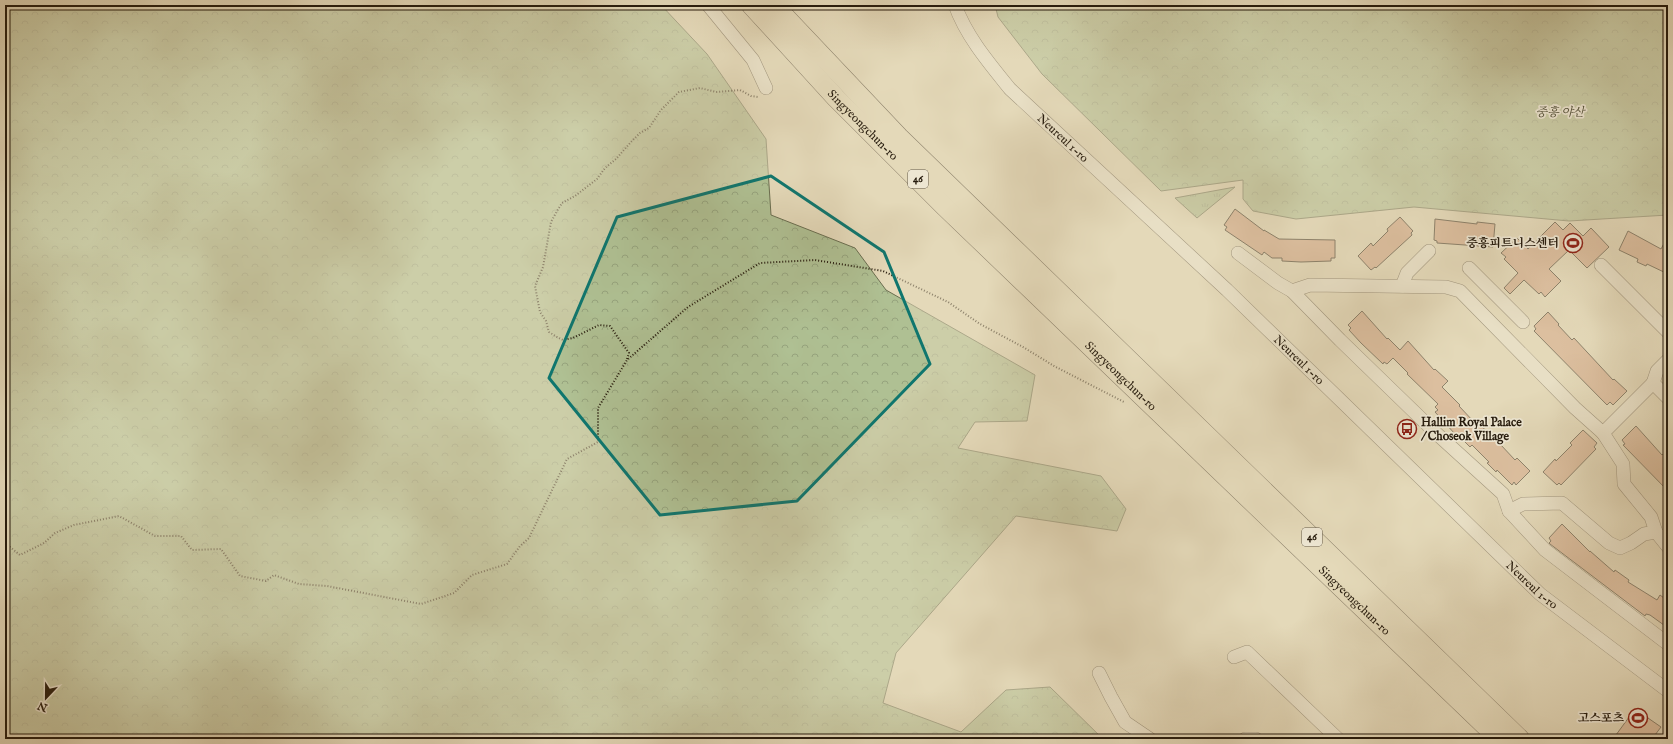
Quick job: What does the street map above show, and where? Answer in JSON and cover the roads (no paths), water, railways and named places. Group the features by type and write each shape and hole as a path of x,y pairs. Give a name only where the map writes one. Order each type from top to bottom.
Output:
{"highway":[{"name":"Singyeongchun-ro","path":"751,5 831,92 889,151 1324,548 1520,739"},
{"name":"Singyeongchun-ro","path":"774,5 898,137 954,190 1097,342 1499,739"}],"street":[{"path":"708,5 753,60 766,88"},
{"name":"Neureul 1-ro","path":"955,5 974,41 991,66 1010,88 1227,290 1540,594 1668,692"},
{"path":"1402,286 1407,273 1430,251"},
{"path":"1238,253 1278,283 1292,291 1425,423 1503,494 1509,511 1545,550 1668,644"},
{"path":"1601,264 1668,332"},
{"path":"1469,268 1522,322"},
{"path":"1292,291 1310,285 1446,287 1460,291 1575,408 1603,433 1623,464 1624,484 1651,517 1656,532 1668,548"},
{"path":"1482,314 1498,298"},
{"path":"1603,433 1653,383 1657,371 1668,360"},
{"path":"1653,383 1668,398"},
{"path":"1509,511 1523,504 1562,503 1609,543 1620,548 1631,544 1644,534 1656,532"},
{"path":"1234,657 1247,652 1338,739"},
{"path":"1099,674 1125,722 1150,739"},
{"path":"1245,739 1256,739"}],"place":[{"name":"중흥피트니스센터","path":"1573,243"},
{"name":"Hallim Royal Palace / Choseok Village","path":"1407,429"},
{"name":"고스포츠","path":"1638,718"}],"park label":[{"name":"중흥 야산","path":"1560,112"}]}
